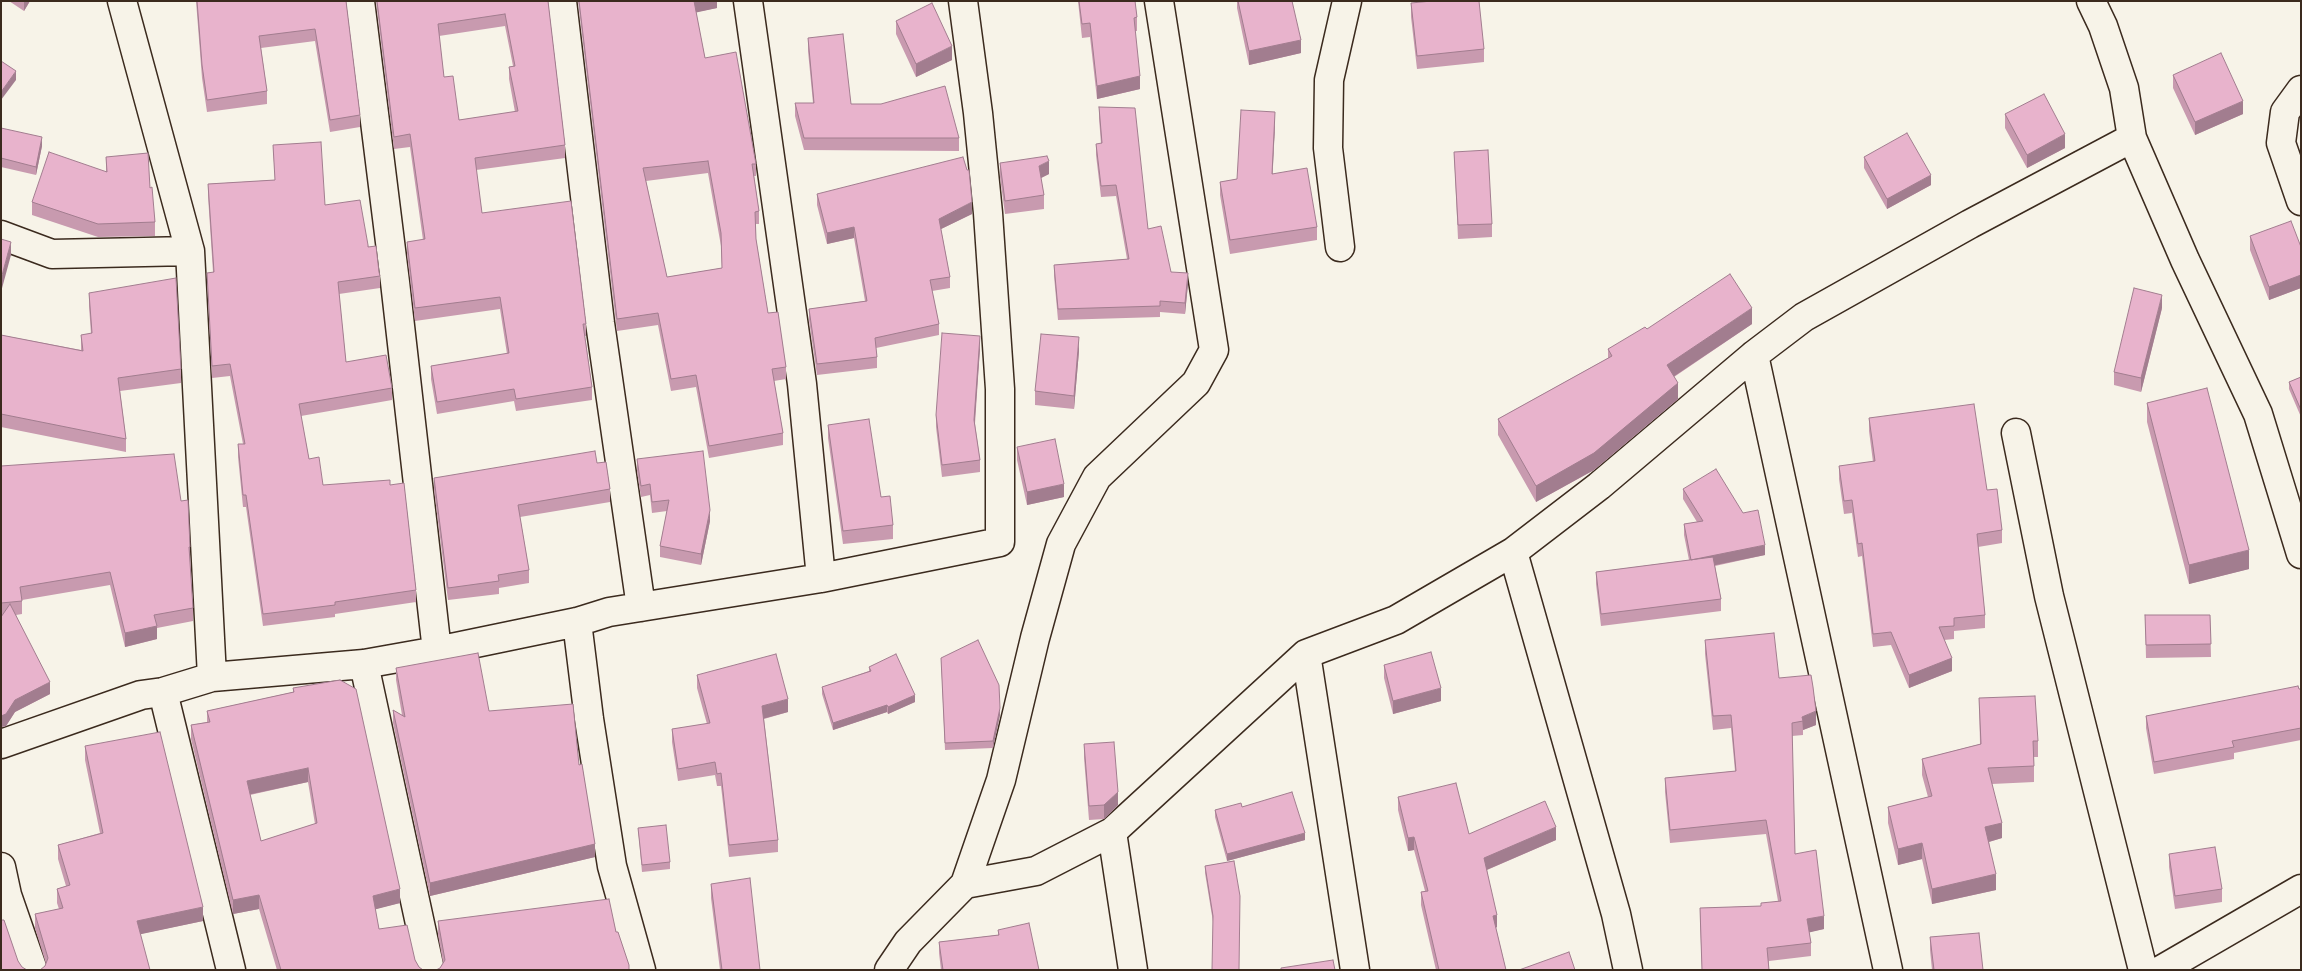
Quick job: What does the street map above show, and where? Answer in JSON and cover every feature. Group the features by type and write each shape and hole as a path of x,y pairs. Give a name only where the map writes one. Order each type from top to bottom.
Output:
{"street":[{"path":"122,1 190,251 212,677"},
{"path":"360,1 394,272 437,651"},
{"path":"562,1 600,323 641,607"},
{"path":"748,1 802,384 821,578"},
{"path":"1,744 141,695 163,692 212,677 364,664 577,622 609,612 821,578 1000,542 1000,389 990,233 978,114 963,1"},
{"path":"889,970 908,942 965,884 1001,780 1035,638 1061,544 1097,477 1196,384 1214,350 1160,1"},
{"path":"1340,247 1328,148 1329,80 1347,1"},
{"path":"2091,1 2103,26 2124,88 2132,138 2184,260 2258,414 2301,554"},
{"path":"2301,90 2285,112 2281,143 2301,201"},
{"path":"965,884 1036,871 1112,832 1306,654 1396,620 1513,552 1599,486 1754,355 1804,317 1970,224 2132,138"},
{"path":"1,236 52,254 190,251"},
{"path":"1754,355 1888,970"},
{"path":"2016,433 2049,596 2142,970"},
{"path":"1513,552 1616,914 1628,970"},
{"path":"577,622 589,719 612,866 641,970"},
{"path":"1306,654 1355,970"},
{"path":"364,664 430,970"},
{"path":"163,692 231,970"},
{"path":"1112,832 1132,970"},
{"path":"1,867 8,895 33,970"},
{"path":"2161,970 2301,889"}],"building":[{"path":"197,1 346,1 360,115 330,120 315,29 259,36 267,91 207,100"},
{"path":"377,1 548,1 565,145 475,158 482,213 571,201 586,324 583,324 592,387 516,399 514,389 437,402 431,366 509,353 500,297 415,308 407,242 425,239 410,134 394,137","holes":["505,14 515,66 509,67 518,111 459,120 453,76 444,77 438,24"]},
{"path":"579,1 694,1 705,58 736,52 756,164 752,164 759,211 755,212 756,239 768,313 778,312 786,367 772,369 783,433 709,446 696,375 671,379 658,313 617,319","holes":["708,161 721,233 722,268 667,277 643,168"]},
{"path":"1079,1 1135,1 1137,17 1134,18 1140,76 1097,86 1090,23 1082,24"},
{"path":"1238,1 1292,1 1301,40 1249,51"},
{"path":"1479,1 1484,49 1417,56 1411,3"},
{"path":"932,3 952,46 916,64 896,21"},
{"path":"843,34 851,104 881,104 945,86 959,138 804,138 795,103 814,103 808,38"},
{"path":"2221,53 2243,101 2195,122 2173,75"},
{"path":"1,61 16,71 1,92"},
{"path":"2044,94 2065,134 2027,155 2005,114"},
{"path":"1099,107 1135,108 1148,229 1161,226 1171,272 1188,273 1185,303 1160,301 1160,306 1058,309 1054,265 1129,259 1116,185 1101,186 1096,144 1102,143"},
{"path":"1241,110 1275,112 1272,174 1307,168 1317,227 1230,240 1220,182 1237,179"},
{"path":"1,128 42,137 36,167 1,158"},
{"path":"1907,133 1931,175 1887,199 1864,157"},
{"path":"321,142 325,205 360,200 368,247 376,246 380,276 338,282 346,362 386,355 392,388 299,404 309,459 319,457 323,485 390,480 390,485 404,483 416,590 335,602 335,605 263,614 246,495 243,495 238,444 245,444 230,364 212,366 207,273 214,272 208,184 275,180 273,145"},
{"path":"1488,150 1492,224 1458,225 1454,152"},
{"path":"49,152 107,172 106,157 148,153 150,188 152,187 155,222 98,224 32,202"},
{"path":"1047,156 1049,161 1039,166 1044,195 1005,201 1000,163"},
{"path":"963,157 967,170 969,170 972,202 939,219 950,277 930,280 939,324 875,338 877,357 817,364 809,309 867,301 854,227 827,233 817,194"},
{"path":"2291,221 2301,247 2301,275 2269,287 2250,236"},
{"path":"1,239 11,242 1,279"},
{"path":"1730,274 1752,308 1667,365 1678,383 1594,453 1536,486 1498,419 1612,356 1608,349 1645,327 1647,329"},
{"path":"176,278 181,369 118,378 126,439 1,414 1,335 83,351 81,335 92,333 89,293"},
{"path":"2134,288 2162,295 2141,378 2114,372"},
{"path":"942,333 980,336 974,420 980,460 942,465 936,415"},
{"path":"1041,334 1079,337 1074,396 1035,391"},
{"path":"2301,377 2301,410 2289,382"},
{"path":"2207,388 2249,550 2189,565 2147,403"},
{"path":"1974,404 1987,490 1997,489 2002,530 1977,534 1985,615 1954,618 1954,626 1939,627 1952,658 1909,675 1891,632 1873,634 1862,543 1858,544 1852,500 1844,501 1839,466 1875,461 1869,418"},
{"path":"869,419 881,497 890,496 893,525 843,531 828,425"},
{"path":"1055,439 1064,484 1027,492 1017,447"},
{"path":"595,451 597,463 606,462 610,489 518,505 529,570 498,575 499,581 448,588 434,478"},
{"path":"703,451 710,510 701,554 660,546 669,500 652,502 650,484 641,486 637,459"},
{"path":"174,454 181,501 188,500 193,608 154,615 157,626 125,633 110,572 20,587 22,601 1,603 1,466"},
{"path":"1716,469 1743,513 1758,510 1765,545 1691,560 1684,524 1703,521 1683,489"},
{"path":"1713,557 1721,599 1601,614 1596,572"},
{"path":"10,604 50,682 15,700 6,714 1,716 1,617"},
{"path":"2145,615 2210,615 2211,644 2146,645"},
{"path":"1774,633 1779,678 1811,675 1816,711 1802,717 1803,721 1792,723 1795,854 1816,850 1824,916 1807,919 1811,943 1767,948 1769,970 1702,970 1700,908 1761,906 1761,903 1781,901 1766,820 1670,830 1665,778 1736,771 1731,715 1713,716 1705,640"},
{"path":"978,640 999,685 1000,708 993,741 945,743 941,658"},
{"path":"1431,652 1441,688 1393,701 1384,665"},
{"path":"478,653 489,711 573,704 579,765 582,764 595,844 430,883 393,710 405,717 396,668"},
{"path":"776,654 788,699 762,706 778,840 729,845 721,773 717,774 715,762 678,769 672,729 710,723 697,675"},
{"path":"896,654 915,695 888,707 887,705 833,723 822,687 871,671 869,667"},
{"path":"340,680 356,689 400,889 373,896 379,929 407,925 415,960 423,970 281,970 259,895 233,900 191,725 210,722 207,711 294,692 293,688","holes":["308,768 317,823 261,841 247,781"]},
{"path":"2298,686 2301,689 2301,728 2232,741 2234,747 2154,762 2146,716"},
{"path":"2035,696 2038,741 2033,741 2034,766 1988,768 2002,823 1985,827 1996,874 1932,889 1922,843 1898,849 1888,807 1932,796 1922,759 1981,744 1979,698"},
{"path":"160,732 203,907 137,921 150,970 40,970 45,966 48,958 35,914 63,908 57,889 70,885 58,845 103,833 85,746"},
{"path":"1114,742 1118,792 1104,805 1089,806 1084,744"},
{"path":"1456,783 1469,834 1545,801 1556,827 1484,858 1497,915 1493,916 1506,970 1439,970 1421,892 1428,891 1414,837 1408,838 1398,797"},
{"path":"1292,792 1305,833 1227,854 1215,810 1241,803 1242,807"},
{"path":"666,825 670,862 642,865 638,828"},
{"path":"2215,847 2222,889 2175,896 2169,854"},
{"path":"1234,861 1240,896 1239,970 1212,970 1213,916 1205,866"},
{"path":"750,878 760,970 722,970 711,884"},
{"path":"609,899 616,932 618,932 629,970 436,970 440,968 445,960 438,921"},
{"path":"1,920 4,920 18,961 27,970 1,970"},
{"path":"1029,923 1039,970 943,970 939,942 999,935 998,930"},
{"path":"1979,933 1983,970 1934,970 1930,937"},
{"path":"1569,952 1575,970 1519,970"},
{"path":"1333,960 1335,970 1281,970 1281,968"}]}
